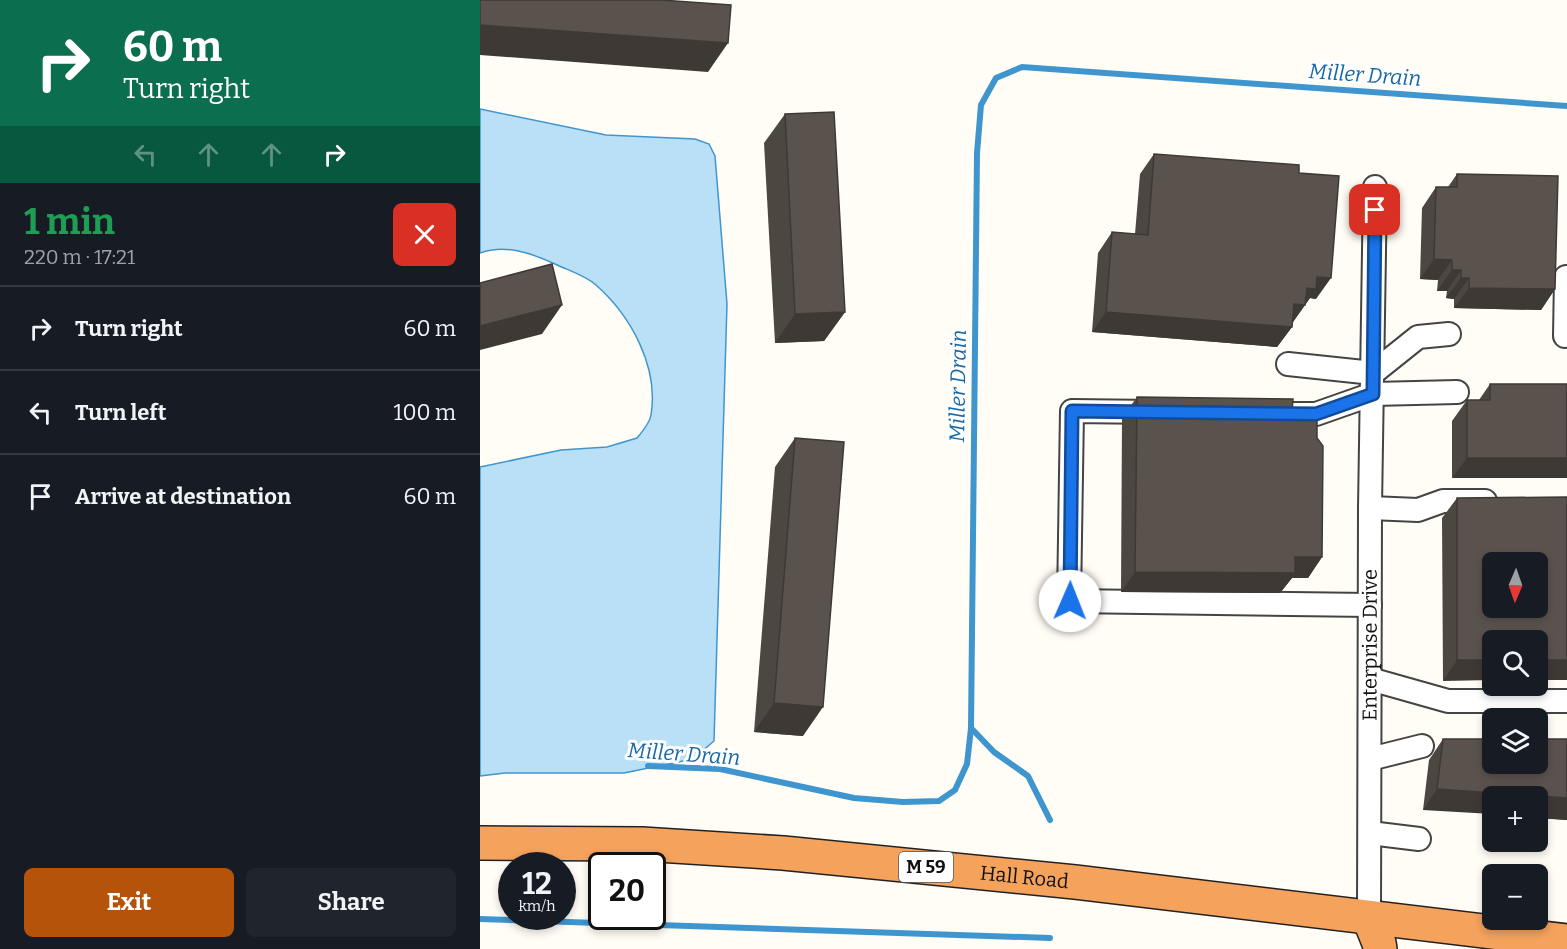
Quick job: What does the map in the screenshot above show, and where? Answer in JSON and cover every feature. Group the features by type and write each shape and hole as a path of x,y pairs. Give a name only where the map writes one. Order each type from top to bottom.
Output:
{"highway":[{"name":"Hall Road","path":"480,843 642,844 783,853 1075,882 1567,941"},
{"path":"1370,918 1380,943 1380,949"}],"street":[{"name":"Enterprise Drive","path":"1370,918 1370,508 1375,187"},
{"path":"1565,336 1566,277"},
{"path":"1270,414 1316,414 1373,383 1418,337 1449,334"},
{"path":"1288,364 1373,383 1457,392"},
{"path":"1177,413 1072,411 1070,601 1370,605"},
{"path":"1370,508 1418,510 1443,501 1510,500"},
{"path":"1370,679 1448,701 1567,701"},
{"path":"1370,759 1422,746"},
{"path":"1370,833 1419,839"}],"water":[{"path":"480,109 606,135 695,139 709,144 715,156 727,304 714,741 693,759 624,773 505,773 480,776 480,467 561,450 607,447 637,438 650,418 652,397 651,379 640,344 620,312 596,285 587,278 528,253 499,249 480,253"}],"building":[{"path":"480,0 661,0 731,5 728,43 480,25"},
{"path":"834,112 845,312 795,314 785,114"},
{"path":"1154,154 1299,165 1299,173 1339,176 1331,278 1317,277 1316,289 1307,288 1305,305 1294,304 1292,327 1106,312 1112,232 1148,235"},
{"path":"1457,174 1558,176 1555,289 1469,288 1469,278 1461,278 1461,270 1452,270 1452,260 1434,259 1436,187 1457,187"},
{"path":"552,264 562,305 480,326 480,283"},
{"path":"1490,384 1567,384 1567,458 1467,458 1467,400 1490,400"},
{"path":"1137,397 1293,399 1292,411 1317,412 1317,438 1323,446 1322,557 1295,557 1295,573 1135,572"},
{"path":"795,438 844,442 823,707 774,703"},
{"path":"1567,497 1567,660 1548,660 1548,630 1482,630 1482,660 1457,660 1457,498"},
{"path":"1443,739 1482,739 1482,774 1548,774 1548,739 1567,739 1567,798 1548,797 1548,786 1482,786 1482,792 1437,789"}],"waterway":[{"name":"Miller Drain","path":"648,766 720,769 854,798 903,802 939,801 955,790 967,764 971,728 977,153 981,105 996,78 1022,67 1567,106"},
{"path":"971,728 994,752 1028,776 1050,820"},
{"path":"480,919 1050,938"}],"route":[{"path":"1070,601 1072,411 1316,414 1373,394 1375,210"}]}
